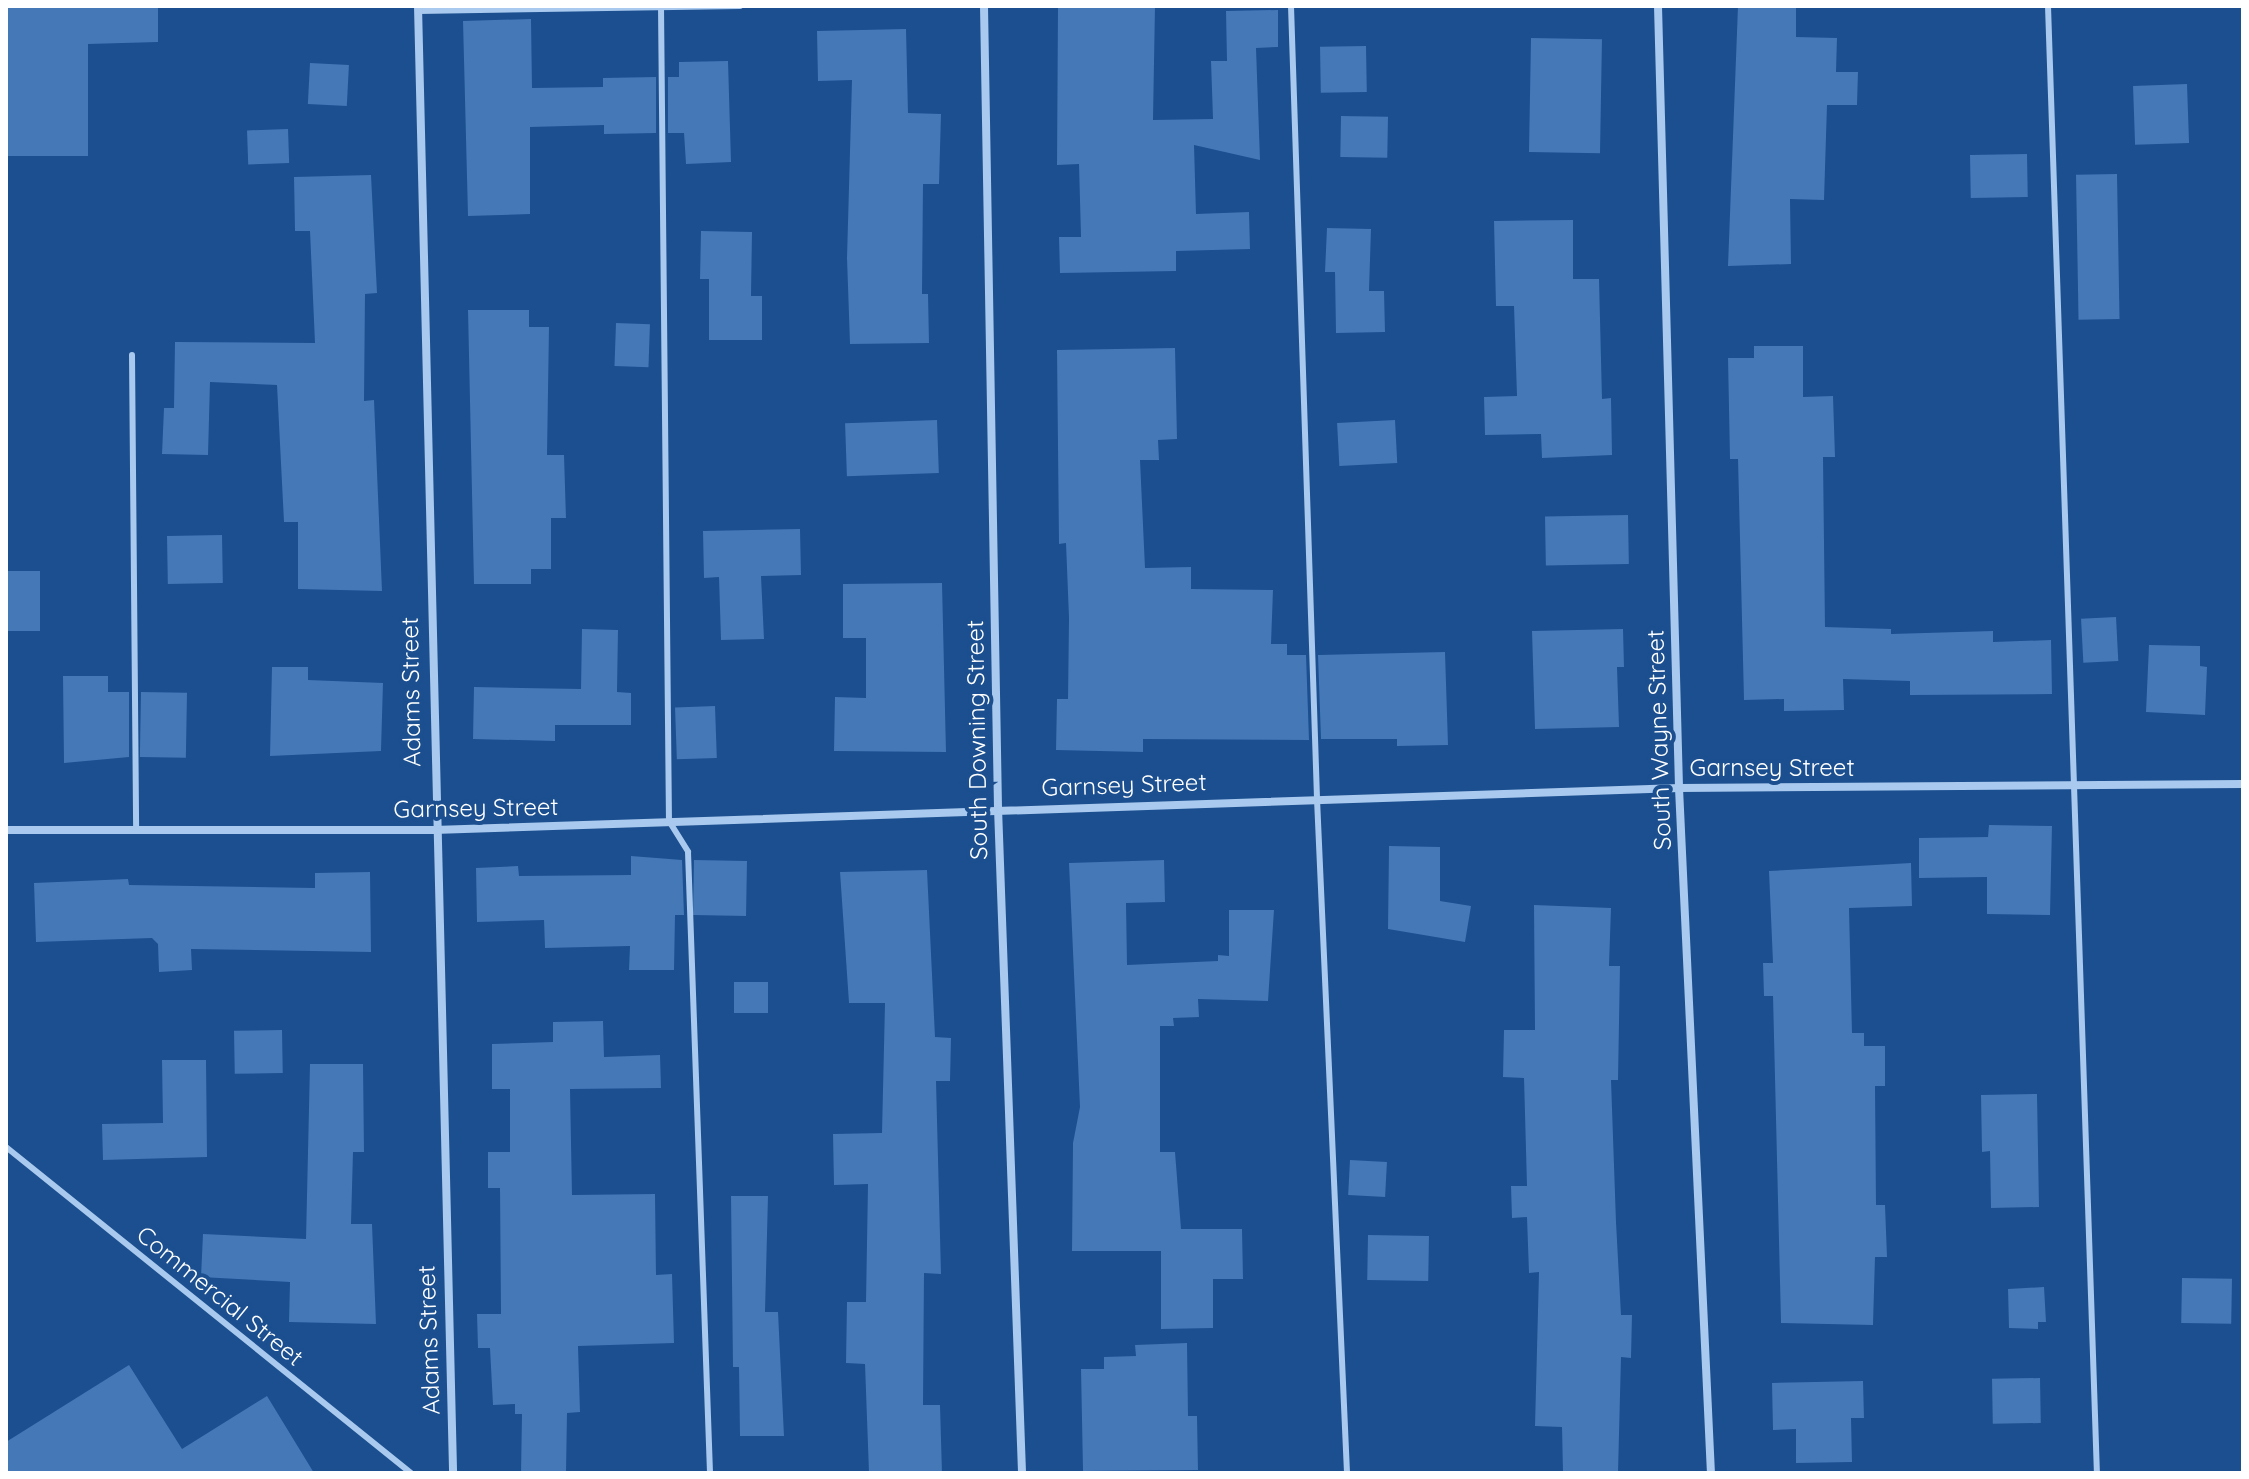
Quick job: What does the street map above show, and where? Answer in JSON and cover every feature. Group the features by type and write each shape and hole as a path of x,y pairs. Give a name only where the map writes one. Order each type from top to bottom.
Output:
{"street":[{"name":"South Downing Street","path":"984,6 998,808 1022,1473"},
{"name":"South Wayne Street","path":"1658,6 1679,788 1711,1473"},
{"name":"Adams Street","path":"418,9 434,830 453,1473"},
{"name":"Garnsey Street","path":"6,830 434,830 998,808 1679,788 2243,784"}],"lane":[{"path":"418,9 740,6"},
{"path":"1291,6 1317,799 1347,1473"},
{"path":"2048,6 2097,1473"},
{"path":"661,7 669,821 688,852 710,1473"},
{"path":"132,355 136,828"},
{"name":"Commercial Street","path":"6,1147 411,1473"}],"building":[{"path":"6,6 158,6 158,42 88,44 88,156 6,156"},
{"path":"1058,6 1155,6 1153,120 1213,119 1211,61 1227,61 1226,11 1278,10 1278,47 1256,48 1260,160 1194,145 1196,214 1249,212 1250,249 1176,251 1176,271 1060,273 1059,237 1081,237 1079,164 1057,165"},
{"path":"1738,6 1796,6 1796,37 1837,38 1836,72 1858,72 1857,105 1827,105 1824,200 1790,199 1791,264 1728,266"},
{"path":"531,19 532,88 603,87 603,78 656,77 656,133 604,134 604,125 530,127 530,214 468,216 463,21"},
{"path":"906,29 908,113 941,114 939,184 923,184 922,294 928,294 929,343 850,344 847,258 852,80 818,81 817,31"},
{"path":"1531,38 1602,39 1600,153 1529,152"},
{"path":"1366,46 1367,92 1321,93 1320,47"},
{"path":"728,61 731,162 686,164 684,133 668,133 668,77 679,77 679,62"},
{"path":"310,63 349,65 347,106 308,104"},
{"path":"2187,84 2189,143 2135,145 2133,86"},
{"path":"1341,116 1388,117 1387,158 1340,157"},
{"path":"288,129 289,163 248,164 247,130"},
{"path":"2027,154 2028,197 1971,198 1970,155"},
{"path":"2117,174 2120,319 2079,320 2076,175"},
{"path":"371,175 377,293 365,294 364,401 374,400 382,591 298,589 298,522 284,522 277,385 210,382 208,455 162,454 164,408 174,408 175,342 315,343 310,231 295,231 294,177"},
{"path":"1573,220 1573,279 1599,279 1602,399 1611,398 1612,455 1542,458 1541,434 1485,435 1484,397 1517,396 1514,306 1496,306 1494,221"},
{"path":"1327,228 1371,229 1369,291 1384,291 1385,332 1336,333 1335,272 1325,272"},
{"path":"701,231 752,232 751,296 762,296 762,340 709,340 709,279 700,279"},
{"path":"468,310 529,310 529,327 549,327 547,455 564,455 566,518 551,518 551,569 531,569 531,584 474,584"},
{"path":"616,323 650,324 648,367 614,366"},
{"path":"1754,346 1803,346 1803,397 1833,396 1835,457 1823,457 1825,627 1891,629 1891,634 1993,631 1993,642 2051,640 2052,694 1910,695 1910,681 1843,679 1844,710 1784,711 1784,699 1744,700 1738,459 1730,459 1728,358 1754,358"},
{"path":"1175,348 1177,439 1158,440 1159,460 1140,460 1145,568 1191,567 1191,589 1273,590 1271,644 1287,644 1287,655 1306,655 1309,740 1143,739 1143,752 1056,750 1057,699 1068,699 1069,618 1066,543 1059,544 1057,350"},
{"path":"937,420 939,473 847,476 845,423"},
{"path":"1395,420 1397,463 1339,466 1337,423"},
{"path":"1628,515 1629,564 1546,565 1545,516"},
{"path":"800,529 801,575 761,576 764,639 721,640 719,577 704,578 703,531"},
{"path":"222,535 223,583 168,584 167,536"},
{"path":"6,571 40,571 40,631 6,631"},
{"path":"942,583 946,752 834,751 835,697 866,698 866,638 843,638 843,584"},
{"path":"2116,617 2118,661 2083,663 2081,619"},
{"path":"582,629 618,630 617,692 631,693 631,725 555,725 555,741 473,739 474,687 581,689"},
{"path":"1623,629 1624,667 1617,667 1619,727 1535,729 1532,631"},
{"path":"2149,645 2200,646 2200,666 2207,667 2205,715 2146,712"},
{"path":"1445,652 1448,745 1397,746 1397,739 1321,739 1318,655"},
{"path":"272,667 308,667 308,680 383,683 381,751 270,756"},
{"path":"63,676 108,676 108,692 129,692 129,757 64,763"},
{"path":"141,692 187,693 186,758 140,757"},
{"path":"715,706 717,758 677,759 675,707"},
{"path":"1989,825 2052,826 2050,915 1987,914 1987,877 1919,878 1919,838 1988,837"},
{"path":"1389,846 1440,847 1440,901 1471,906 1465,942 1388,929"},
{"path":"631,856 682,860 684,915 675,915 674,970 629,970 630,946 545,948 544,920 477,922 476,868 518,866 519,876 631,875"},
{"path":"694,860 747,861 746,916 693,915"},
{"path":"1164,860 1165,902 1126,903 1127,965 1218,961 1218,955 1229,956 1229,910 1274,910 1268,1001 1198,999 1199,1017 1173,1018 1174,1026 1160,1026 1160,1152 1175,1152 1181,1229 1242,1229 1243,1279 1213,1279 1213,1328 1161,1329 1161,1251 1072,1251 1073,1143 1080,1107 1069,863"},
{"path":"1911,863 1912,906 1849,908 1852,1033 1864,1033 1864,1046 1885,1046 1885,1086 1875,1086 1876,1205 1885,1205 1887,1257 1875,1257 1873,1325 1781,1323 1773,996 1764,996 1763,963 1773,963 1769,871"},
{"path":"927,870 935,1037 951,1038 950,1081 936,1081 941,1274 924,1273 923,1405 940,1405 942,1473 869,1473 865,1364 846,1363 847,1302 866,1302 868,1184 834,1185 833,1134 882,1133 885,1003 849,1003 840,872"},
{"path":"370,872 371,952 191,949 192,970 159,972 158,944 152,938 36,942 34,883 128,879 129,885 315,888 315,873"},
{"path":"1534,905 1611,908 1609,966 1620,966 1618,1080 1611,1080 1621,1315 1632,1315 1631,1358 1621,1357 1618,1473 1563,1473 1562,1427 1535,1426 1539,1272 1529,1273 1527,1217 1512,1218 1511,1186 1527,1186 1524,1078 1503,1077 1504,1030 1535,1030"},
{"path":"734,982 768,982 768,1013 734,1013"},
{"path":"603,1021 604,1057 660,1055 661,1088 570,1089 572,1195 655,1194 656,1275 672,1274 674,1343 578,1346 580,1412 567,1413 566,1473 521,1473 522,1414 515,1414 515,1404 493,1405 490,1348 478,1348 477,1314 501,1314 500,1188 488,1188 488,1152 510,1152 510,1089 492,1089 492,1044 553,1042 553,1022"},
{"path":"282,1030 283,1073 235,1074 234,1031"},
{"path":"162,1060 206,1060 207,1157 103,1160 102,1124 163,1123"},
{"path":"310,1064 363,1064 364,1152 353,1152 351,1224 372,1224 376,1324 289,1322 290,1282 201,1277 203,1234 306,1239"},
{"path":"2037,1094 2039,1207 1991,1208 1990,1151 1982,1152 1981,1095"},
{"path":"1350,1160 1387,1162 1385,1197 1348,1195"},
{"path":"731,1196 768,1196 765,1312 778,1312 784,1436 740,1436 739,1367 733,1367"},
{"path":"1368,1235 1429,1236 1428,1281 1367,1280"},
{"path":"2182,1278 2232,1279 2231,1324 2181,1323"},
{"path":"2044,1287 2046,1322 2038,1322 2038,1329 2009,1328 2008,1289"},
{"path":"1187,1343 1188,1416 1197,1416 1198,1470 1083,1471 1081,1369 1104,1369 1104,1357 1136,1356 1135,1345"},
{"path":"129,1365 182,1449 267,1396 314,1473 6,1473 6,1442"},
{"path":"2040,1378 2041,1423 1993,1424 1992,1379"},
{"path":"1863,1381 1864,1418 1851,1418 1852,1462 1796,1463 1796,1429 1773,1430 1772,1383"}]}
